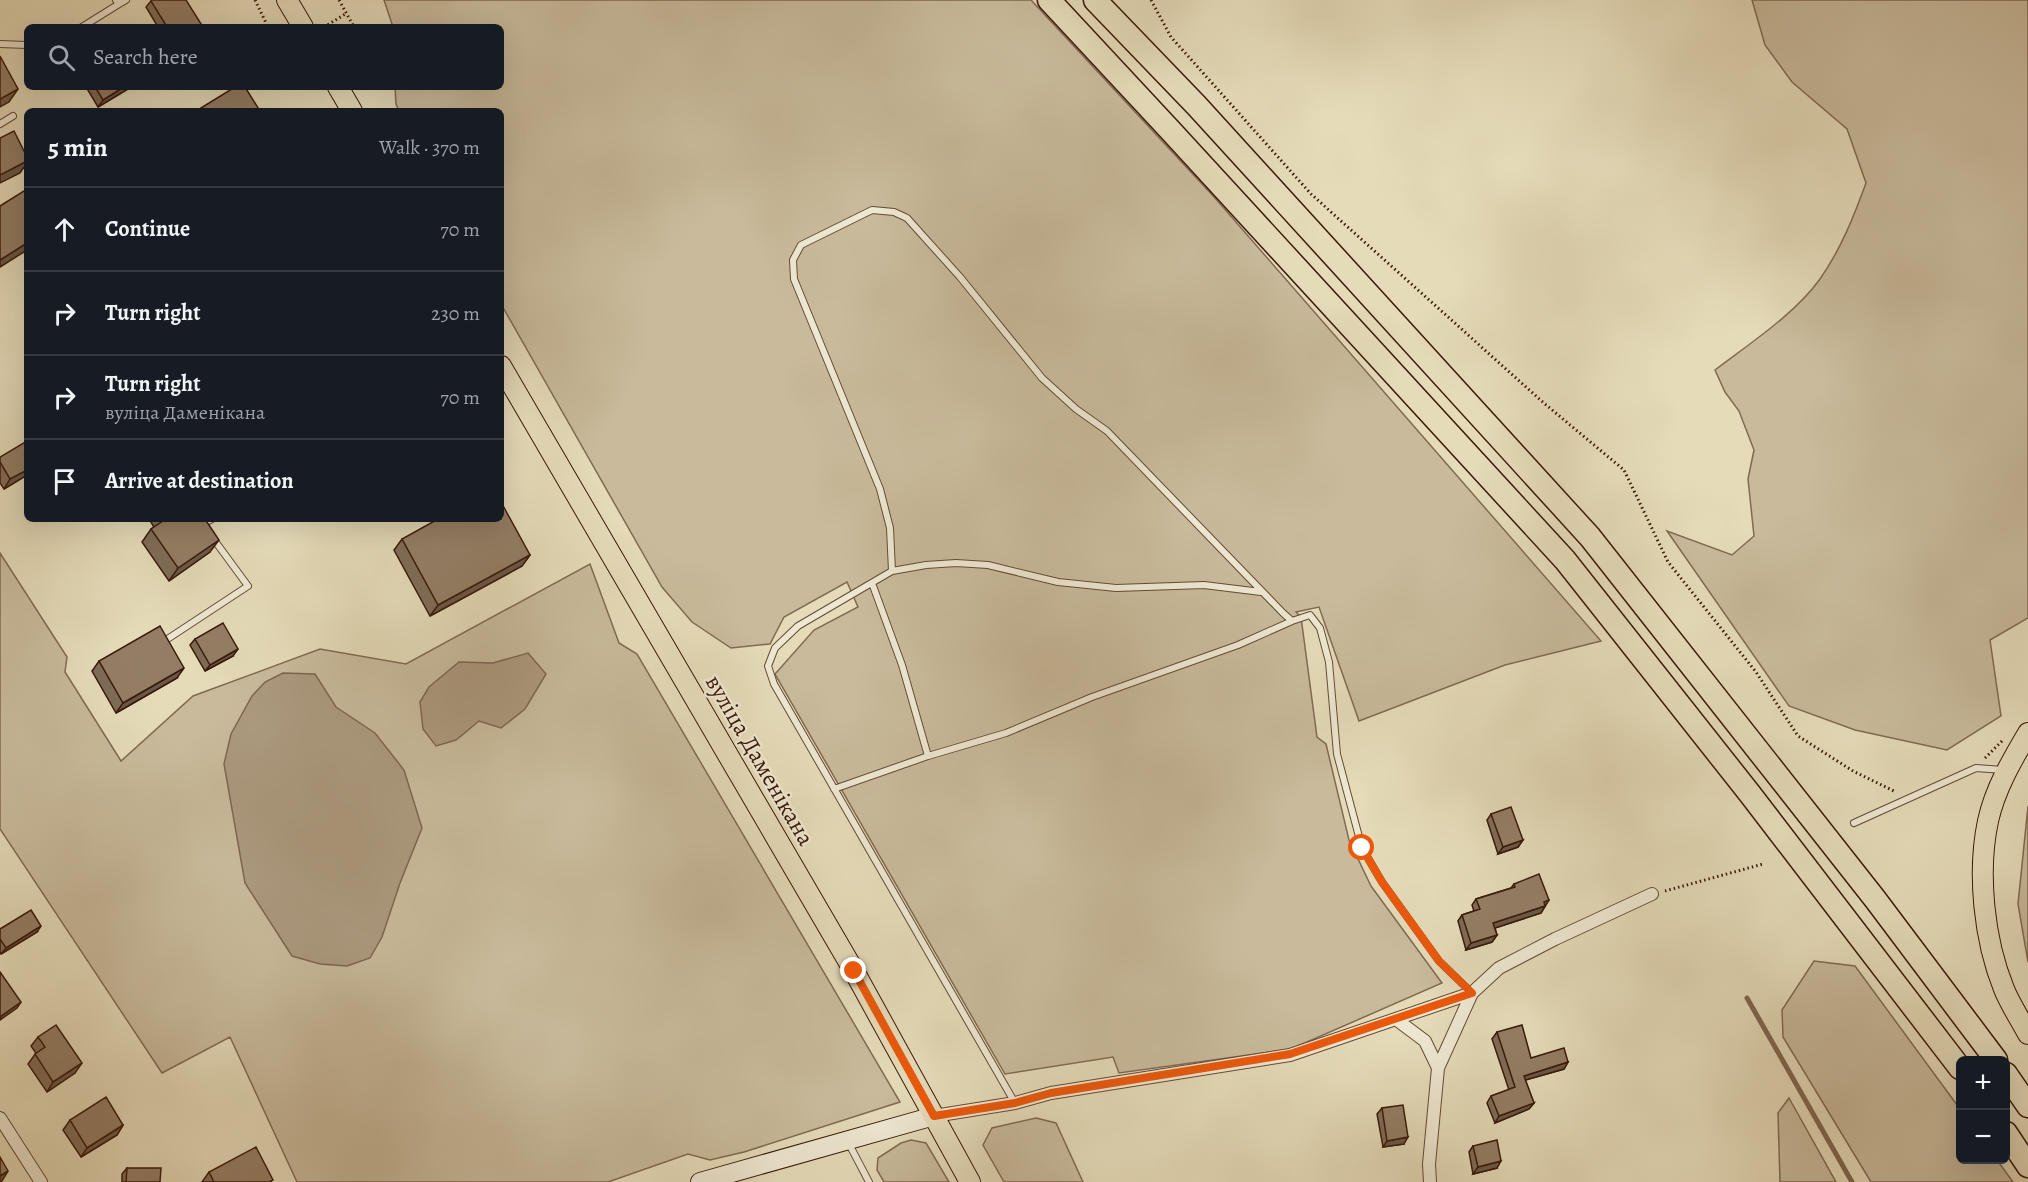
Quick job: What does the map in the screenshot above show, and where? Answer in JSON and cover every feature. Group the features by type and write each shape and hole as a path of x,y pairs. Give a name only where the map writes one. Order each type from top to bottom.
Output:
{"highway":[{"path":"1049,0 1565,560 1750,794 1956,1063"},
{"path":"1095,0 1197,106 1590,537 1875,899 1993,1056"},
{"path":"2010,1080 2028,1106"},
{"path":"2010,1139 2028,1166"}],"main road":[{"path":"287,0 301,24"},
{"path":"340,90 350,108"},
{"name":"вуліца Даменікана","path":"504,371 854,971 970,1182"},
{"path":"2028,733 2007,770 1989,819 1983,861 1986,920 2004,990 2028,1034"}],"street":[{"path":"1430,1182 1429,1164 1438,1068 1472,993 1499,968 1652,894"},
{"path":"700,1182 934,1116 1015,1103 1051,1093 1290,1054 1472,993"},
{"path":"1397,1020 1425,1041 1438,1068"},
{"path":"0,1118 41,1182"}],"lane":[{"path":"86,24 118,2 126,0"},
{"path":"0,44 24,45"},
{"path":"0,124 14,116"},
{"path":"892,571 890,528 880,489 794,279 793,260 801,245 872,210 894,212 907,218 960,277 1042,378 1076,409 1107,431 1292,621"},
{"path":"169,638 248,586 201,522"},
{"path":"1015,1103 774,684 768,666 775,648 798,626 892,571 926,565 956,563 988,565 1058,582 1116,588 1204,585 1262,592"},
{"path":"872,583 902,665 928,756"},
{"path":"834,789 1005,732 1092,697 1238,645 1310,615 1320,628 1329,662 1337,754 1362,848 1382,882 1439,961 1472,993"},
{"path":"1854,823 1976,768 2007,770"},
{"path":"847,1141 869,1182"}],"path":[{"path":"255,0 267,24"},
{"path":"339,0 352,24"},
{"path":"1150,0 1171,37 1311,194 1536,396 1624,470 1668,562 1756,672 1798,736 1853,771 1908,799"},
{"path":"329,24 346,13"},
{"path":"1652,894 1763,864"}],"shaded area":[{"path":"384,0 1031,0 1215,198 1601,641 1505,665 1359,721 1319,607 1296,612 1301,617 1317,737 1326,744 1349,840 1371,886 1442,983 1291,1049 1119,1073 1113,1057 1005,1074 775,674 814,630 858,607 847,582 784,617 770,644 731,648 692,622 662,587 504,309 504,108 398,108 396,104 395,90 504,90 504,24 392,24"},
{"path":"1752,0 2028,0 2028,618 1990,640 2001,716 1947,750 1855,730 1789,706 1667,531 1732,555 1754,536 1748,479 1754,450 1739,411 1725,392 1715,370 1771,328 1810,292 1828,268 1841,244 1866,183 1847,129 1792,82 1765,45"},
{"path":"0,553 67,657 65,672 121,761 193,696 320,649 406,664 590,564 619,643 637,654 900,1102 744,1152 710,1160 688,1154 608,1182 297,1182 230,1037 162,1073 0,829"},
{"path":"528,653 546,674 525,709 501,728 479,721 456,740 436,746 423,729 420,702 429,687 459,662 493,663"},
{"path":"283,673 315,674 336,707 375,733 404,770 422,828 382,937 370,958 347,966 320,964 292,956 245,883 224,764 231,734 252,696 265,682"},
{"path":"2028,806 2028,962 2018,904"},
{"path":"1814,961 1855,966 1956,1104 1956,1164 2000,1164 2013,1182 1871,1182 1783,1037 1782,1010"},
{"path":"1789,1098 1836,1182 1780,1182 1778,1113"},
{"path":"1036,1118 1056,1123 1083,1182 1004,1182 983,1145 992,1128"},
{"path":"911,1140 926,1143 949,1182 884,1182 877,1170 878,1158 901,1143"}],"building":[{"path":"186,0 201,24 165,24 151,1"},
{"path":"0,56 18,89 0,99"},
{"path":"97,90 119,90 103,100"},
{"path":"230,90 247,90 258,108 201,108"},
{"path":"14,131 24,151 24,163 0,175 0,138"},
{"path":"24,191 24,245 0,260 0,206"},
{"path":"24,443 24,472 10,479 0,462 0,457"},
{"path":"504,507 530,555 438,605 402,539 433,522 504,522"},
{"path":"162,522 207,522 219,540 178,568 151,529"},
{"path":"223,623 238,649 210,665 195,639"},
{"path":"160,626 184,668 123,703 99,661"},
{"path":"1511,807 1523,840 1503,847 1491,814"},
{"path":"1539,874 1549,900 1544,902 1545,906 1493,923 1497,935 1471,943 1462,915 1480,909 1476,899 1515,887 1514,884"},
{"path":"31,910 41,926 6,948 0,939 0,929"},
{"path":"0,972 21,1002 0,1017"},
{"path":"56,1025 82,1063 53,1082 35,1054 45,1047 38,1037"},
{"path":"1522,1025 1531,1058 1564,1048 1568,1062 1524,1076 1534,1103 1499,1116 1491,1096 1515,1087 1497,1032"},
{"path":"106,1097 123,1125 87,1148 70,1120"},
{"path":"1403,1105 1408,1137 1387,1141 1382,1108"},
{"path":"1497,1140 1501,1161 1478,1167 1473,1146"},
{"path":"256,1147 273,1180 269,1182 214,1182 209,1172"},
{"path":"0,1157 8,1171 0,1176"},
{"path":"127,1168 161,1168 160,1182 126,1182"}],"waterway":[{"path":"1747,998 1852,1182"}],"route":[{"path":"854,971 934,1116 1015,1103 1051,1093 1290,1054 1472,993 1439,961 1382,882 1362,848"}]}
